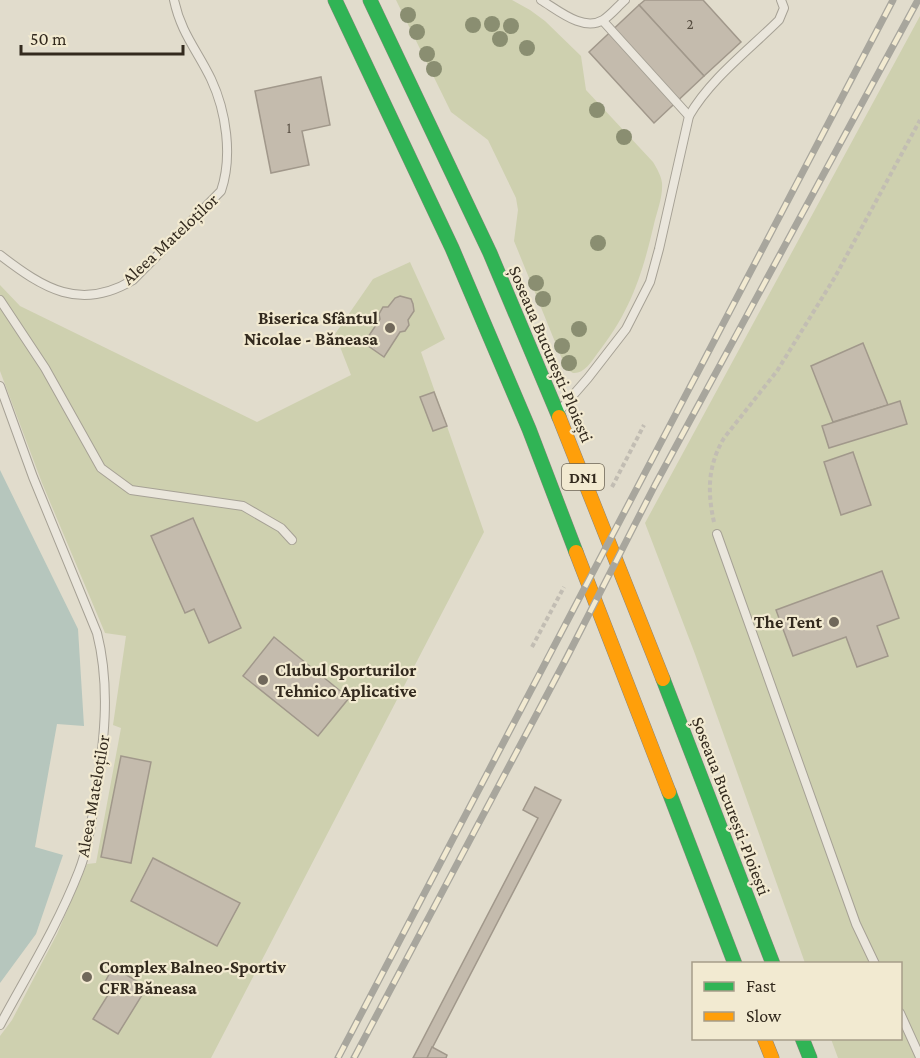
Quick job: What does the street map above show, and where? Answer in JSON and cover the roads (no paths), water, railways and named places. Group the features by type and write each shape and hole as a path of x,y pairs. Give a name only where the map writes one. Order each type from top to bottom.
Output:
{"main road":[{"name":"DN1","path":"335,0 452,248 525,418 735,962"},
{"name":"Șoseaua București-Ploiești","path":"370,0 482,236 557,414 773,962"},
{"path":"765,1040 772,1058"},
{"path":"803,1040 810,1058"}],"lane":[{"name":"Aleea Mateloților","path":"0,255 33,280 62,292 98,294 117,289 133,280 222,191 226,176 226,153 220,99 185,35 174,0"},
{"path":"541,0 575,20 592,23 603,21 625,0"},
{"path":"557,414 626,329 650,282 690,116 700,99 713,84 779,21 784,8 781,0"},
{"path":"603,21 690,116"},
{"path":"0,300 45,368 101,468 131,490 243,506 281,528 292,540"},
{"name":"Aleea Mateloților","path":"0,386 33,477 97,633 101,650 105,723 104,744 85,853 79,872 51,932 0,1025"},
{"path":"717,534 856,924 875,962"},
{"path":"902,1017 920,1057"}],"railway":[{"path":"338,1058 893,0"},
{"path":"354,1058 566,659 655,485 918,0"}],"place":[{"name":"Biserica Sfântul Nicolae - Băneasa","path":"390,328"},
{"name":"The Tent","path":"834,622"},
{"name":"Clubul Sporturilor Tehnico Aplicative","path":"263,680"},
{"name":"Complex Balneo-Sportiv CFR Băneasa","path":"87,977"}]}
